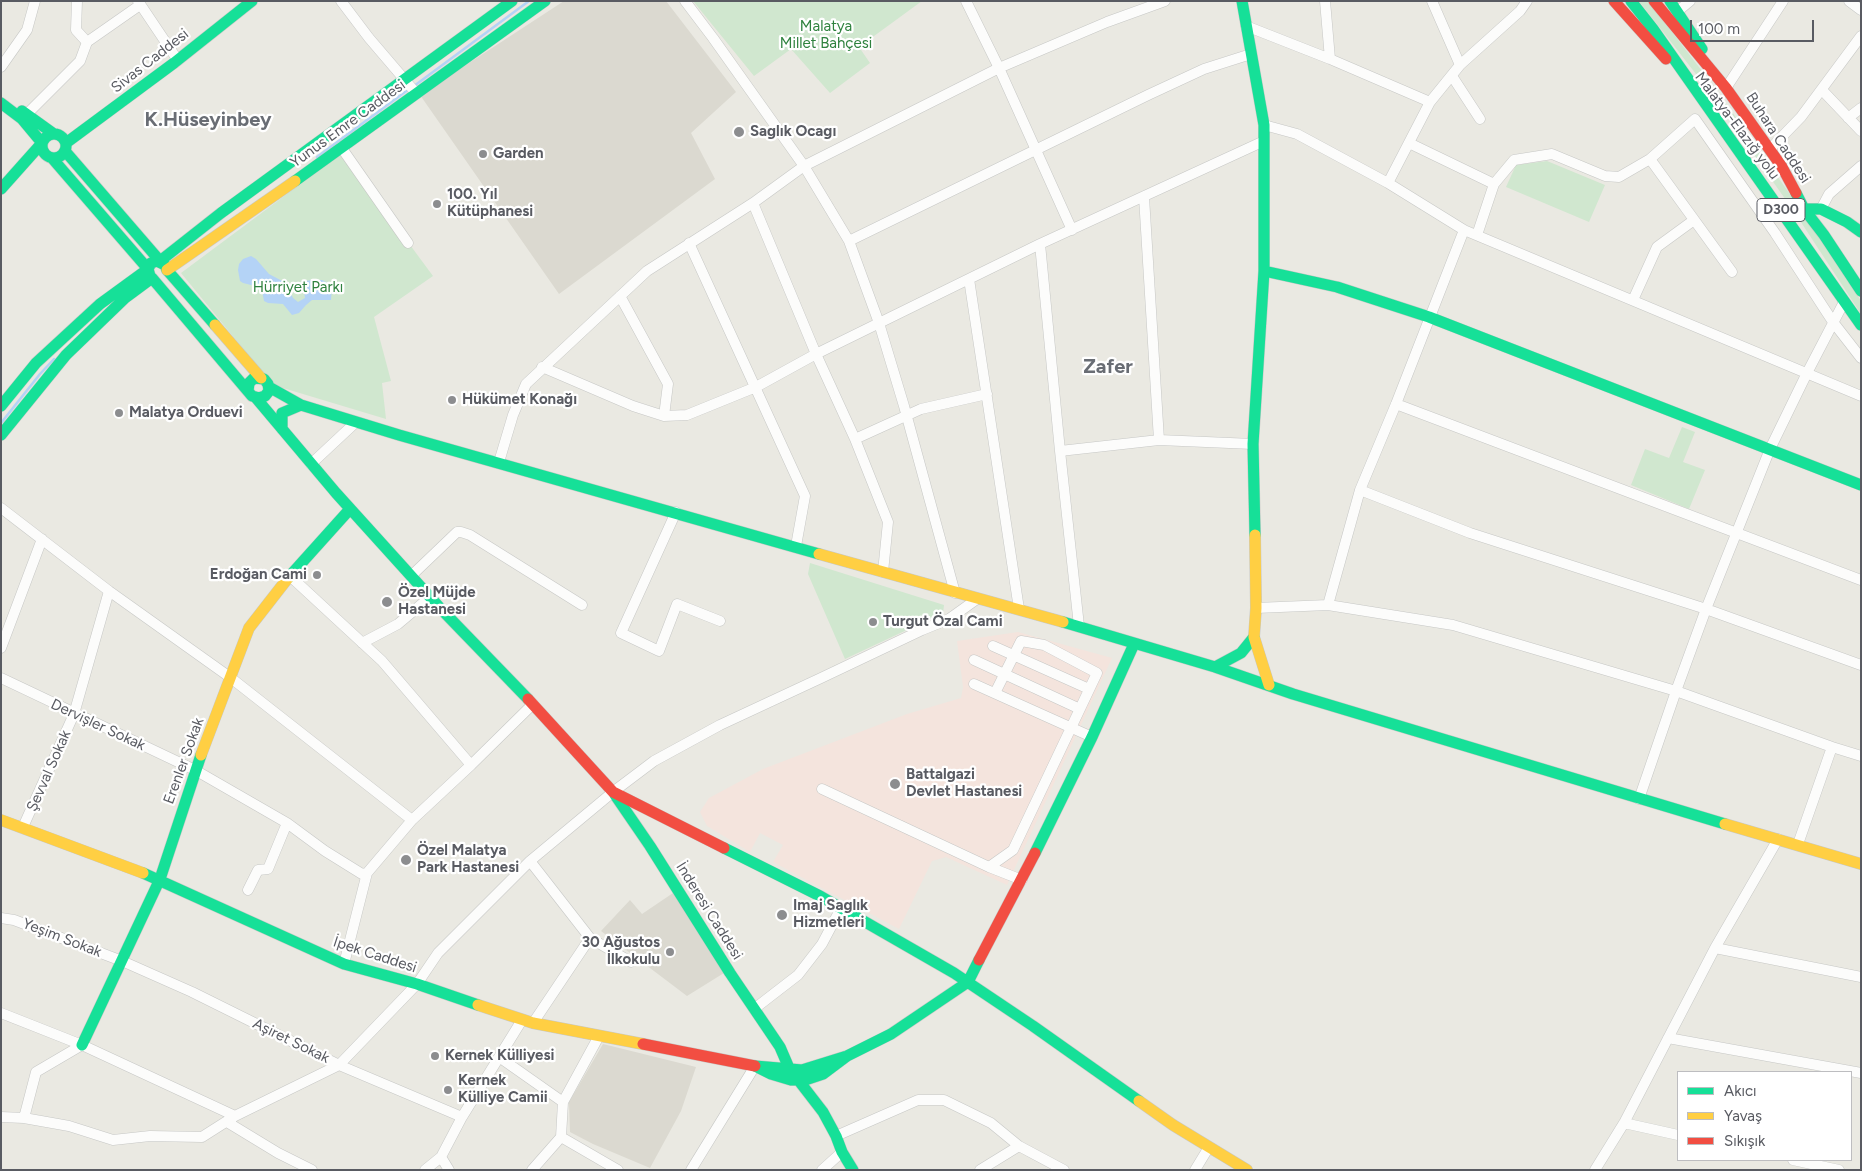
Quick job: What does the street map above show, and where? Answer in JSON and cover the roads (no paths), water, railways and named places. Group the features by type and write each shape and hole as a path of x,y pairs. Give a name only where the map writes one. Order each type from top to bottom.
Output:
{"main road":[{"name":"Sivas Caddesi","path":"66,147 252,1"},
{"name":"Yunus Emre Caddesi","path":"164,266 221,213 512,1"},
{"name":"Yunus Emre Caddesi","path":"164,266 193,253 545,1"},
{"path":"1242,1 1264,126 1264,271 1253,444 1256,608 1254,637 1269,685"},
{"name":"Malatya-Elazığ yolu","path":"1614,1 1700,97 1861,325"},
{"path":"1631,1 1653,29 1700,97"},
{"path":"1654,1 1726,88"},
{"name":"Buhara Caddesi","path":"1670,1 1726,88 1770,148 1804,209 1824,235 1861,291"},
{"path":"1,97 24,117 42,143 43,151 52,158 311,464 430,597 533,704 613,792 840,908 968,982 1173,1125 1247,1170"},
{"path":"1,103 54,134 62,136 66,147 164,266 261,378 266,381 269,387 301,405 399,435 796,546 955,593 1079,626 1638,799 1778,838 1861,864"},
{"path":"24,117 31,139 29,156"},
{"path":"1,189 47,136 54,134"},
{"path":"52,158 60,157 66,147"},
{"path":"1804,209 1820,208 1847,222 1857,230"},
{"path":"1,435 66,354 150,273 154,262 164,266"},
{"path":"150,273 160,279 165,276 164,266"},
{"path":"1264,271 1337,287 1429,317 1861,486"},
{"path":"1,406 36,363 100,304 150,273"},
{"path":"252,394 251,381 261,378"},
{"path":"252,394 265,396 269,387"},
{"path":"282,429 282,414 301,405"},
{"name":"Erenler Sokak","path":"82,1045 160,879 195,770 249,628 290,576 350,508"},
{"path":"1215,667 1241,652 1254,637"},
{"path":"756,1066 802,1070 847,1056 891,1034 968,982 1022,880 1092,737 1134,644"},
{"name":"İnderesi Caddesi","path":"613,792 780,1047 789,1068 823,1112 842,1152 853,1170"},
{"name":"İpek Caddesi","path":"1,820 160,879 344,964 417,984 527,1022 756,1066"},
{"path":"756,1066 771,1074 791,1080 808,1079 823,1074 847,1056"}],"street":[{"path":"1,67 27,30 35,1"},
{"path":"77,1 76,30 87,42"},
{"path":"341,1 369,38 416,93"},
{"path":"685,1 804,166 849,241 879,323 907,416 955,593"},
{"path":"966,1 999,68 1072,230"},
{"path":"499,462 513,415 526,384 542,367 647,271 752,203 804,166 999,68 1107,22 1165,1"},
{"path":"1325,1 1330,59"},
{"path":"1432,1 1460,65"},
{"path":"1388,183 1430,102 1460,65 1520,11 1527,1"},
{"path":"1678,11 1690,1"},
{"path":"1726,88 1783,1"},
{"path":"1849,1 1861,10"},
{"path":"24,117 80,61 87,42 139,3 177,59"},
{"path":"1246,26 1330,59 1430,102"},
{"path":"1770,148 1801,117 1861,36"},
{"path":"849,241 1196,73 1251,54"},
{"path":"1452,76 1480,119"},
{"path":"1822,90 1861,131"},
{"path":"1848,118 1861,108"},
{"path":"1477,235 1494,184 1514,160 1552,154 1605,176 1619,177 1650,159 1695,119 1775,233 1833,322 1861,358"},
{"path":"1264,126 1297,134 1388,183 1464,230 1861,396"},
{"path":"542,367 633,406 664,416 687,415 756,387 816,354 1040,244 1264,140"},
{"path":"1409,143 1494,184"},
{"path":"341,148 408,243"},
{"path":"1650,159 1732,272"},
{"path":"1820,208 1829,194 1861,166"},
{"path":"1144,197 1159,440"},
{"path":"752,203 816,354 855,439 888,522 883,572"},
{"path":"1857,230 1861,218"},
{"path":"1634,300 1657,247 1694,220"},
{"path":"1328,606 1360,490 1464,230"},
{"path":"689,244 805,496 796,546"},
{"path":"1040,244 1079,626"},
{"path":"969,279 1019,609"},
{"path":"620,296 668,384 664,416"},
{"path":"1638,799 1706,609 1770,449 1806,374 1844,302"},
{"path":"667,394 676,416"},
{"path":"855,439 920,409 987,394"},
{"path":"1396,404 1861,580"},
{"path":"311,464 356,422"},
{"path":"1060,451 1159,440 1253,444"},
{"path":"1360,490 1470,533 1706,609 1861,665"},
{"path":"1,508 109,591 231,678 412,820"},
{"path":"676,512 621,633 659,651 677,604 720,621"},
{"path":"411,576 457,532 461,532 470,535 582,605"},
{"path":"1,648 42,539"},
{"path":"290,576 382,661 471,765"},
{"name":"Şevval Sokak","path":"24,827 74,714 109,591"},
{"path":"362,643 398,624 430,597"},
{"path":"1,1118 24,1118 68,1126 112,1140 150,1136 202,1136 231,1119 339,1065 417,984 438,953 530,861 613,792 654,761 720,725 949,619 977,599"},
{"path":"1256,608 1328,606 1453,624 1676,690 1861,756"},
{"path":"989,867 1013,850 1097,673 1044,645 1021,641 995,693"},
{"path":"993,646 1089,689"},
{"path":"974,660 1080,709"},
{"name":"Dervişler Sokak","path":"1,678 195,770 287,823 325,851 362,874 367,873"},
{"path":"974,684 1092,737"},
{"path":"344,964 367,873 412,820 533,704"},
{"path":"1798,844 1832,747"},
{"path":"822,789 989,867 1022,880"},
{"path":"248,890 258,870 268,869 287,823"},
{"path":"1596,1170 1624,1123 1715,948 1778,838"},
{"path":"530,861 590,938 631,962"},
{"path":"754,1009 798,975 822,944 840,908"},
{"name":"Yeşim Sokak","path":"1,918 14,920 122,961"},
{"path":"425,1170 441,1157 462,1117 499,1057 590,938"},
{"path":"1715,948 1861,977"},
{"name":"Aşiret Sokak","path":"122,961 192,992 339,1065 462,1117"},
{"path":"1,1013 82,1045 231,1119 278,1153 312,1170"},
{"path":"532,1170 561,1136 563,1102 599,1036"},
{"path":"1668,1038 1850,1071"},
{"path":"24,1118 36,1072 82,1045"},
{"path":"499,1057 563,1102"},
{"path":"691,1170 756,1066"},
{"path":"836,1136 918,1100 944,1100 991,1123 1019,1146 1064,1170"},
{"path":"1624,1123 1677,1135"},
{"path":"561,1136 618,1170"},
{"path":"980,1170 1019,1146"},
{"path":"1195,1170 1209,1147"},
{"path":"822,1170 842,1152"},
{"path":"441,1157 449,1170"},
{"path":"1798,1161 1839,1170"}],"water":[{"path":"251,256 269,274 286,283 293,298 298,302 305,298 303,284 306,281 313,280 322,280 332,287 331,300 312,300 299,313 292,315 283,304 264,301 259,287 240,281 239,264 243,259"}],"waterway":[{"path":"414,86 529,1"},
{"path":"317,157 409,89"},
{"path":"1,423 54,359"}],"place":[{"name":"Saglık Ocagı","path":"739,132"},
{"name":"Garden","path":"483,154"},
{"name":"100. Yıl Kütüphanesi","path":"437,204"},
{"name":"Hükümet Konağı","path":"452,400"},
{"name":"Malatya Orduevi","path":"119,413"},
{"name":"Erdoğan Cami","path":"317,575"},
{"name":"Özel Müjde Hastanesi","path":"387,602"},
{"name":"Turgut Özal Cami","path":"873,622"},
{"name":"Battalgazi Devlet Hastanesi","path":"895,784"},
{"name":"Özel Malatya Park Hastanesi","path":"406,860"},
{"name":"Imaj Saglık Hizmetleri","path":"782,915"},
{"name":"30 Ağustos İlkokulu","path":"670,952"},
{"name":"Kernek Külliyesi","path":"435,1056"},
{"name":"Kernek Külliye Camii","path":"448,1090"}],"district":[{"name":"K.Hüseyinbey","path":"208,120"},
{"name":"Zafer","path":"1108,367"}],"park label":[{"name":"Malatya Millet Bahçesi","path":"826,36"},
{"name":"Hürriyet Parkı","path":"298,288"}]}
